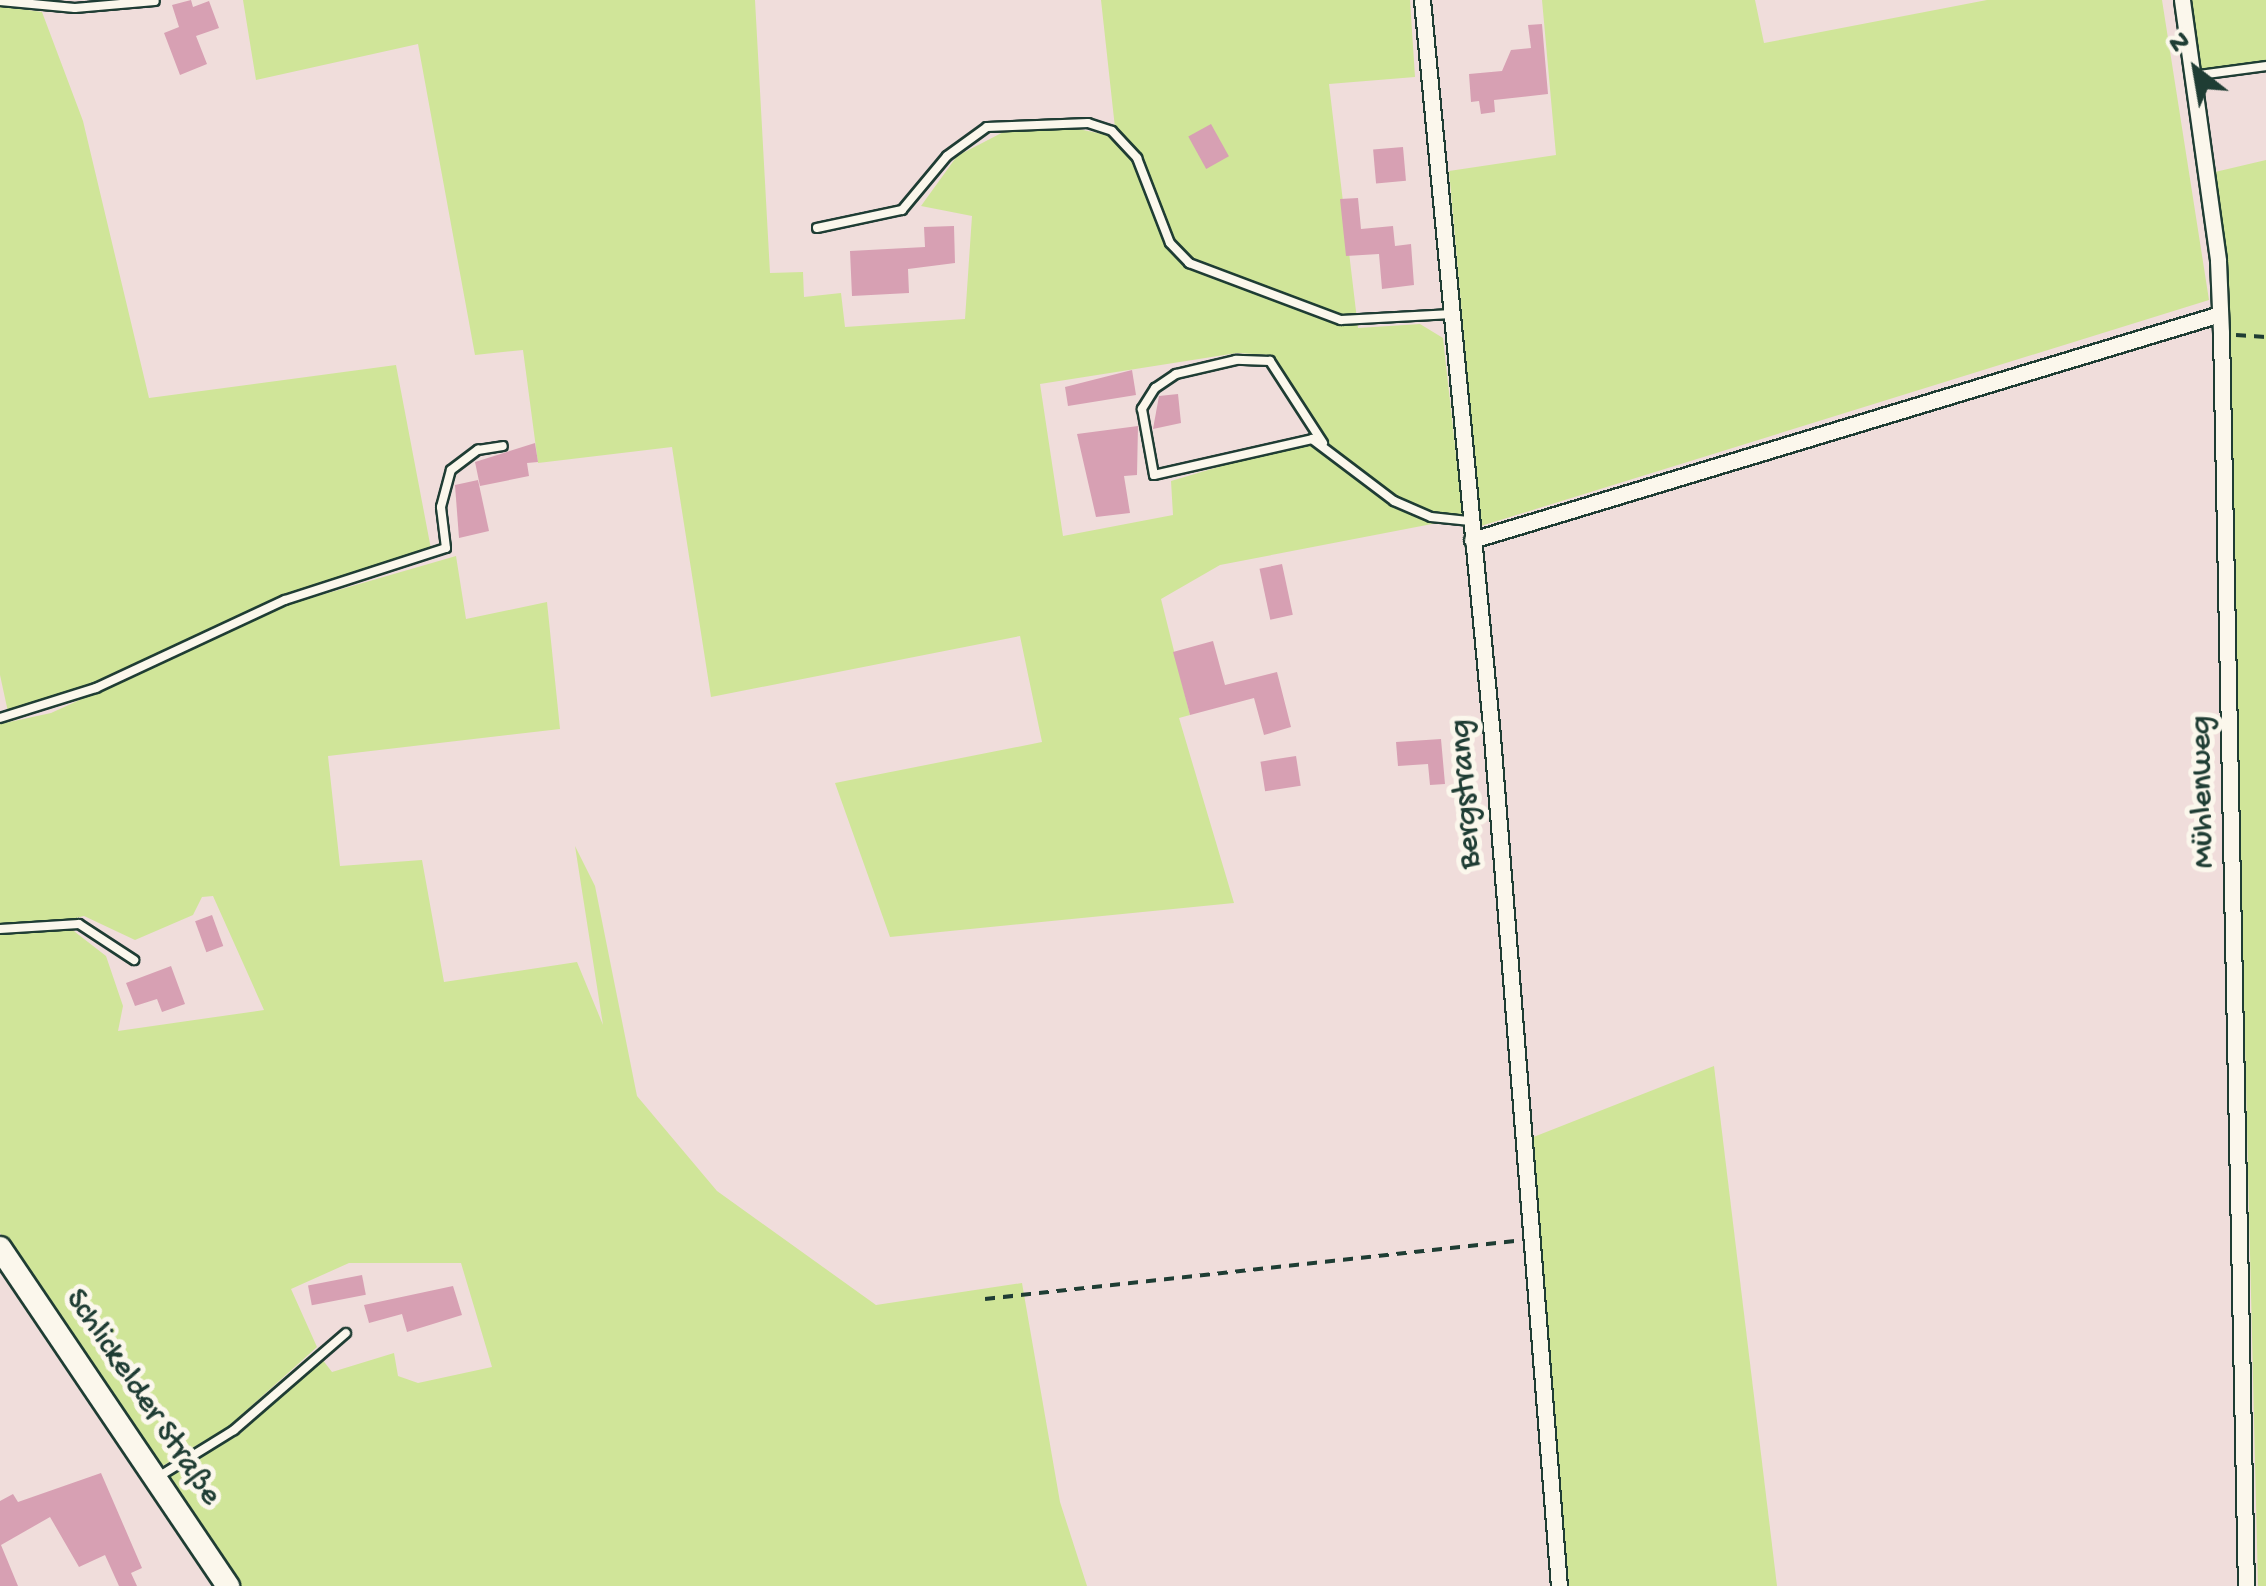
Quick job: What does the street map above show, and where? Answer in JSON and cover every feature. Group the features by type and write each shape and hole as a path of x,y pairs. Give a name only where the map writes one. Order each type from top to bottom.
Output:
{"main road":[{"name":"Schlickelder Straße","path":"0,1248 228,1586"}],"street":[{"name":"Bergstrang","path":"1422,0 1472,540 1559,1586"},
{"name":"Mühlenweg","path":"2182,0 2221,333 2244,1585"},
{"path":"1472,540 2220,314"}],"lane":[{"path":"0,1 75,8 156,1"},
{"path":"2192,76 2266,66"},
{"path":"816,228 902,210 947,156 987,126 1088,123 1112,131 1137,158 1170,243 1188,263 1342,320 1452,314"},
{"path":"1324,443 1294,442 1154,474 1142,408 1155,388 1176,374 1236,360 1270,362 1324,443 1394,501 1431,517 1468,520"},
{"path":"0,718 96,688 286,600 446,548 442,507 451,470 478,450 503,446"},
{"path":"0,929 79,924 134,960"},
{"path":"158,1477 234,1430 346,1333"}],"path":[{"path":"2221,333 2266,337"},
{"path":"986,1299 1530,1238"}],"green space":[{"path":"243,0 755,0 770,273 803,272 804,297 841,293 845,327 965,319 972,216 921,206 957,156 1015,126 1055,124 1116,137 1101,0 1410,0 1415,77 1329,84 1358,328 1420,324 1443,338 1463,518 1220,565 1161,599 1190,715 1179,718 1234,903 890,937 835,783 1042,742 1020,636 711,697 672,447 538,463 523,350 475,355 418,44 256,80","holes":["1237,353 1269,355 1322,436 1171,481 1173,515 1063,536 1040,384"]},
{"path":"1542,0 1755,0 1764,43 1987,0 2162,0 2209,300 1481,526 1449,171 1556,155"},
{"path":"2191,0 2266,0 2266,62 2200,73"},
{"path":"0,6 42,12 83,121 149,398 396,365 431,549 290,593 94,682 8,712 0,675"},
{"path":"2266,160 2266,1586 2258,1586 2226,255 2215,172"},
{"path":"456,556 466,619 547,602 560,729 328,756 340,866 422,860 444,982 577,962 603,1025 575,846 595,886 637,1096 717,1191 876,1305 1022,1283 1060,1502 1087,1586 234,1586 168,1478 240,1434 322,1359 332,1372 394,1353 398,1376 418,1383 492,1367 461,1263 349,1263 291,1289 317,1347 229,1426 159,1468 0,1233 0,724 51,713 290,604","holes":["213,896 264,1010 118,1031 123,1006 106,956 70,928 72,919 84,916 135,940 193,915 202,897"]},
{"path":"1714,1066 1777,1586 1569,1586 1531,1138"}],"building":[{"path":"191,0 193,7 209,1 219,28 196,36 207,64 180,75 164,33 179,27 172,5"},
{"path":"1542,24 1548,94 1494,100 1495,112 1481,114 1479,101 1471,102 1469,74 1502,71 1511,50 1531,48 1528,25"},
{"path":"1211,124 1229,156 1206,169 1188,137"},
{"path":"1403,147 1406,181 1376,183 1373,150"},
{"path":"1358,198 1361,229 1393,226 1395,246 1411,244 1414,285 1382,289 1379,254 1346,256 1340,199"},
{"path":"954,226 955,263 908,269 909,293 852,296 850,251 925,247 924,227"},
{"path":"1132,370 1136,395 1068,406 1065,387"},
{"path":"1178,394 1181,423 1153,429 1159,396"},
{"path":"1138,426 1137,475 1124,476 1130,513 1096,517 1077,434"},
{"path":"535,443 538,462 527,463 529,476 480,486 475,462"},
{"path":"478,480 489,531 459,538 455,485"},
{"path":"1282,564 1293,615 1270,620 1260,569"},
{"path":"1213,641 1225,685 1277,672 1291,727 1264,735 1254,698 1190,715 1173,652"},
{"path":"1441,739 1445,784 1430,785 1428,764 1398,766 1396,742"},
{"path":"1296,756 1301,786 1265,791 1260,762"},
{"path":"212,915 223,946 206,952 195,921"},
{"path":"171,966 185,1004 162,1012 157,999 135,1006 126,983"},
{"path":"362,1275 366,1295 312,1305 308,1285"},
{"path":"453,1286 462,1315 407,1332 402,1314 369,1323 364,1305"},
{"path":"101,1473 142,1568 131,1573 137,1586 119,1586 105,1555 79,1567 50,1517 1,1545 18,1586 0,1586 0,1501 13,1494 18,1502"}]}
